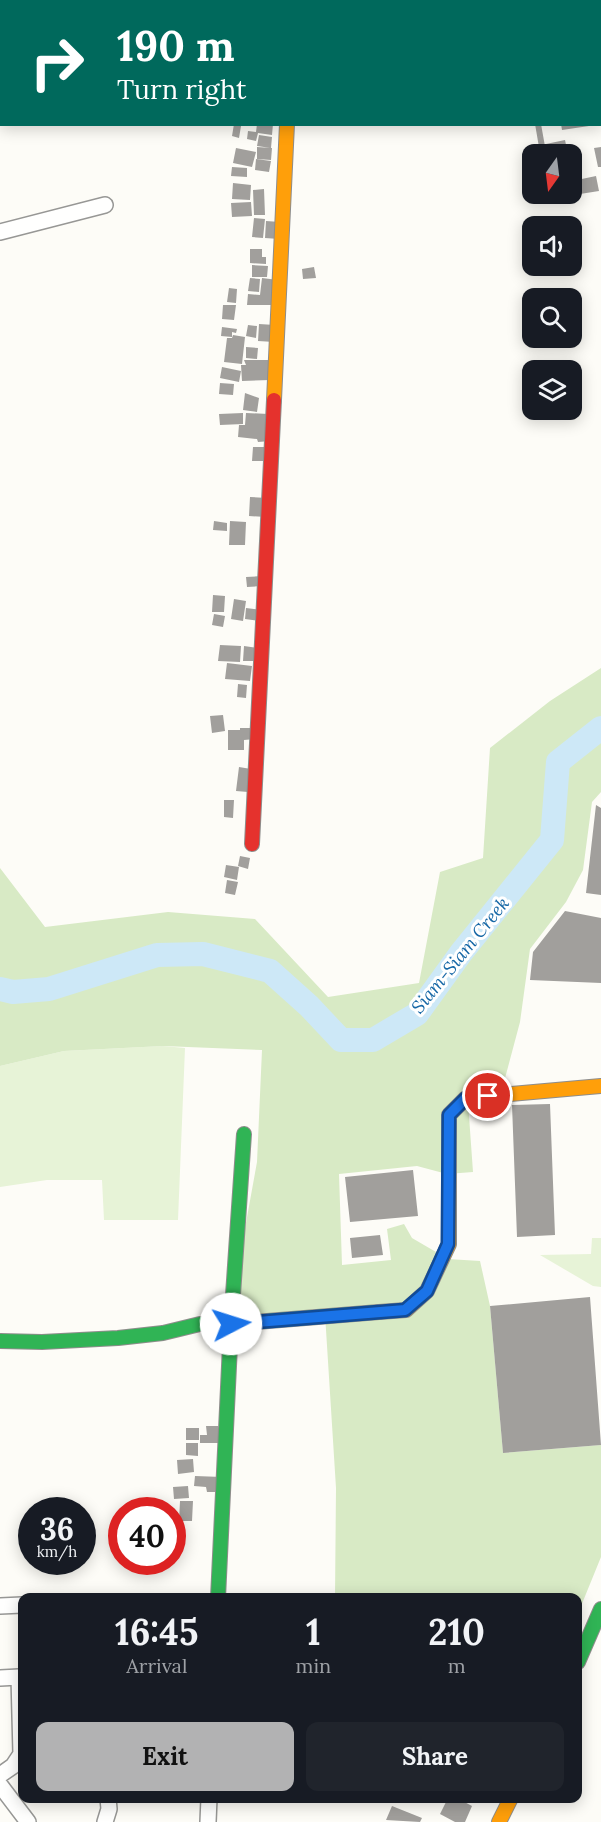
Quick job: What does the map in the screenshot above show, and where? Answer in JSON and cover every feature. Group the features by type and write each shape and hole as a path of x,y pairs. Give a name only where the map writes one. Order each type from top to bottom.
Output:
{"main road":[{"path":"252,844 287,126"},
{"path":"0,1341 42,1342 118,1338 163,1333 200,1324 231,1324 405,1310 427,1291 448,1244 449,1115 466,1098 601,1086"},
{"path":"218,1593 231,1324 244,1134"},
{"path":"582,1653 601,1609"},
{"path":"500,1822 509,1803"}],"street":[{"path":"0,232 105,205"},
{"path":"0,1606 18,1605"},
{"path":"0,1678 18,1677"},
{"path":"0,1775 14,1766 18,1759"},
{"path":"0,1785 28,1822"},
{"path":"105,1822 108,1803"},
{"path":"208,1822 209,1803"}],"green space":[{"path":"601,668 601,792 592,802 583,870 566,902 530,949 520,1022 504,1082 467,1088 473,1172 447,1174 417,1166 339,1174 342,1265 391,1260 387,1229 404,1224 412,1238 448,1259 480,1261 490,1306 503,1453 601,1445 601,1557 582,1604 582,1593 335,1593 336,1488 325,1314 239,1320 240,1256 257,1162 262,1050 163,1046 64,1051 0,1066 0,868 45,927 168,912 255,919 328,997 419,983 440,872 483,858 490,748 550,701"},
{"path":"163,1046 185,1048 178,1220 104,1220 102,1180 47,1180 0,1187 0,1066 64,1051"},
{"path":"592,1238 601,1238 601,1287 593,1286 540,1255 591,1254"}],"building":[{"path":"234,126 241,126 239,138 232,136"},
{"path":"257,126 273,126 272,135 258,133 256,141 247,139 248,131 256,132"},
{"path":"535,126 541,126 545,144 538,144"},
{"path":"561,126 589,126 562,130"},
{"path":"259,135 272,137 271,148 257,146"},
{"path":"565,140 566,144 546,144"},
{"path":"257,147 272,148 271,160 257,159"},
{"path":"601,147 601,167 598,167 594,148"},
{"path":"236,148 256,152 252,167 233,163"},
{"path":"256,159 271,161 269,172 255,170"},
{"path":"232,167 247,168 247,177 231,176"},
{"path":"596,176 599,191 582,194 582,179"},
{"path":"233,183 251,185 250,200 232,199"},
{"path":"264,189 265,215 254,215 253,190"},
{"path":"251,202 252,216 232,217 231,203"},
{"path":"254,218 265,219 263,238 252,237"},
{"path":"266,221 280,222 279,239 265,238"},
{"path":"250,249 262,249 262,257 266,257 266,264 250,263"},
{"path":"252,265 268,266 267,277 252,277"},
{"path":"314,267 316,278 303,279 302,269"},
{"path":"250,278 260,279 259,292 248,291"},
{"path":"262,278 278,280 276,305 247,305 248,294 260,295"},
{"path":"229,288 237,289 236,303 227,302"},
{"path":"223,305 236,305 234,320 222,319"},
{"path":"259,324 275,325 274,342 258,341"},
{"path":"248,325 257,326 256,338 246,336"},
{"path":"222,327 237,329 236,333 232,332 232,337 221,336"},
{"path":"233,335 245,337 242,364 224,362 227,338 232,338"},
{"path":"246,347 258,348 257,359 246,358"},
{"path":"244,360 269,360 270,380 242,381 241,365 246,365"},
{"path":"222,367 241,371 239,382 220,378"},
{"path":"220,383 234,384 233,395 219,394"},
{"path":"245,393 259,398 257,412 243,410"},
{"path":"243,413 243,424 220,425 219,414"},
{"path":"246,413 268,414 271,441 258,442 257,439 238,437 239,425 245,425"},
{"path":"253,447 265,447 265,461 252,461"},
{"path":"250,497 267,498 266,517 249,516"},
{"path":"214,521 227,523 227,531 213,530"},
{"path":"230,521 246,522 245,545 229,545"},
{"path":"262,576 262,586 247,587 246,577"},
{"path":"213,595 225,596 224,612 212,612"},
{"path":"234,599 246,601 243,621 231,619"},
{"path":"246,608 262,610 261,621 245,619"},
{"path":"214,614 225,616 223,627 212,625"},
{"path":"220,645 241,646 240,662 218,661"},
{"path":"244,646 257,648 255,661 243,661"},
{"path":"227,663 252,666 250,681 225,679"},
{"path":"238,684 247,685 246,698 237,697"},
{"path":"223,715 225,731 212,733 210,716"},
{"path":"240,728 255,728 255,739 244,740 244,750 228,750 228,730 240,730"},
{"path":"239,767 251,769 248,792 236,791"},
{"path":"224,800 234,800 233,818 224,817"},
{"path":"596,805 601,808 601,895 586,893"},
{"path":"240,856 250,858 248,869 238,866"},
{"path":"226,865 239,867 237,880 224,877"},
{"path":"227,880 238,882 235,895 225,893"},
{"path":"565,911 601,918 601,983 530,980 533,952"},
{"path":"550,1104 555,1235 517,1237 512,1105"},
{"path":"413,1170 418,1216 350,1222 345,1177"},
{"path":"380,1235 383,1255 352,1258 350,1238"},
{"path":"590,1297 601,1445 503,1453 490,1306"},
{"path":"206,1426 218,1426 223,1443 200,1443 200,1435 207,1435"},
{"path":"186,1428 199,1428 199,1440 186,1440"},
{"path":"186,1443 198,1443 198,1456 186,1455"},
{"path":"193,1459 194,1472 178,1474 177,1460"},
{"path":"195,1476 222,1477 222,1492 207,1492 206,1487 194,1486"},
{"path":"188,1486 189,1498 174,1497 173,1487"},
{"path":"186,1501 193,1501 192,1521 186,1521"},
{"path":"446,1803 466,1803 472,1806 465,1822 455,1822 440,1814"},
{"path":"392,1806 422,1818 420,1822 386,1820"}],"waterway":[{"name":"Siam-Siam Creek","path":"0,989 13,992 49,989 157,955 203,954 270,971 309,1006 341,1040 373,1040 417,1014 461,953 552,840 558,762 601,728"}],"traffic: fast":[{"path":"218,1593 231,1324 244,1134"},
{"path":"0,1341 42,1342 118,1338 163,1333 200,1324 231,1324 379,1312"},
{"path":"582,1653 601,1609"}],"traffic: slow":[{"path":"274,400 287,126"},
{"path":"379,1312 406,1310 427,1291 449,1244 449,1115 466,1098 601,1086"},
{"path":"499,1822 508,1803"}],"traffic: jam":[{"path":"252,844 274,400"}],"route":[{"path":"231,1324 405,1310 427,1291 448,1244 449,1115 466,1098 488,1096"}]}
